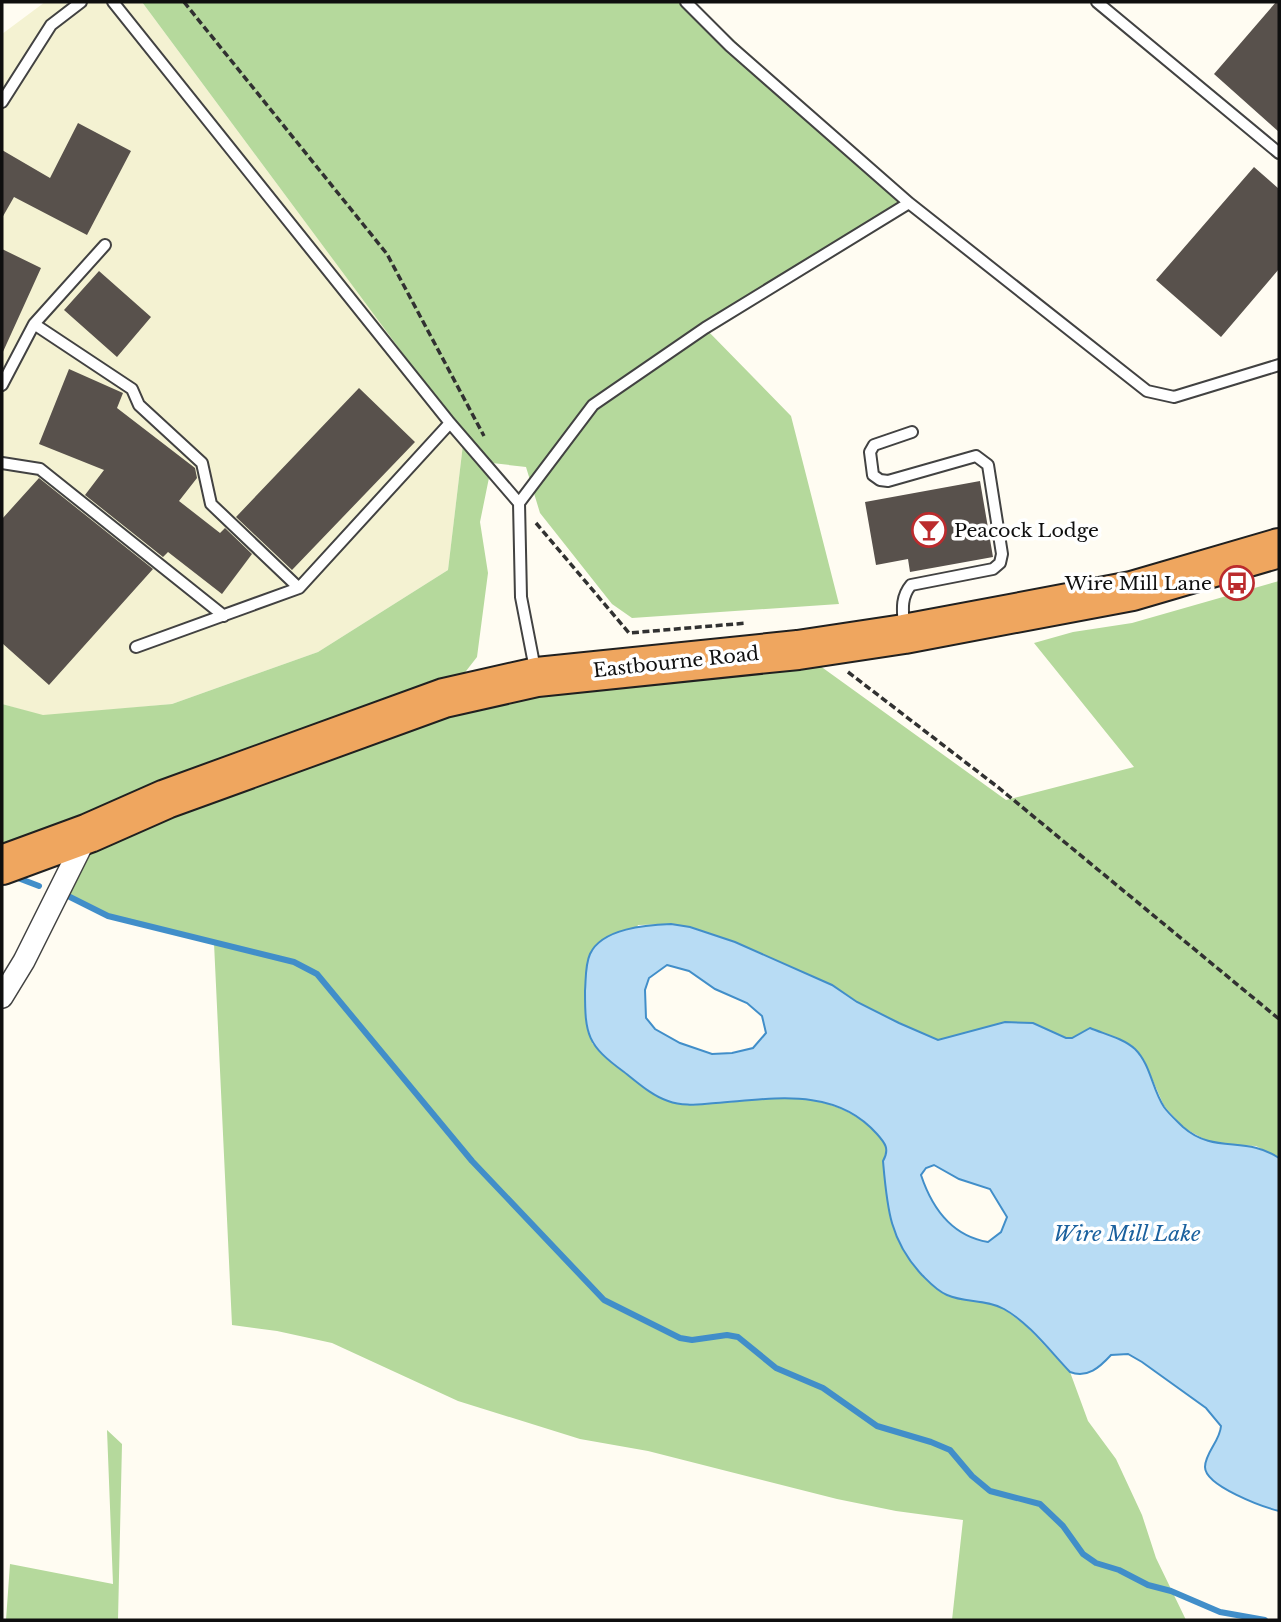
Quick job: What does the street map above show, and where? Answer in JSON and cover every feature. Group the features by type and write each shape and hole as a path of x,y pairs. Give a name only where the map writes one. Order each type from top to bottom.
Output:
{"highway":[{"name":"Eastbourne Road","path":"2,865 89,833 166,799 444,698 537,677 816,647 904,634 1132,591 1279,548"}],"street":[{"path":"2,997 24,961 89,833"}],"lane":[{"path":"2,102 51,24 81,2"},
{"path":"113,2 450,423 519,503"},
{"path":"686,2 730,46 909,203 1147,391 1174,397 1279,365"},
{"path":"1097,2 1279,153"},
{"path":"2,85 17,78"},
{"path":"537,677 521,597 519,503 593,405 705,328 909,203"},
{"path":"2,385 33,324 105,245"},
{"path":"33,324 131,388 139,405 202,463 211,504 299,588"},
{"path":"136,647 299,588 450,423"},
{"path":"904,634 902,603 911,585 993,569 1000,563 1002,554 988,465 983,460 976,456 888,481 873,475 870,452 874,445 912,432"},
{"path":"2,463 40,468 224,616"}],"path":[{"path":"184,2 387,254 488,444"},
{"path":"519,503 615,615"},
{"path":"816,647 999,788 1279,1019"}],"shaded area":[{"path":"45,2 142,2 464,436 448,570 318,652 172,704 43,716 2,704 2,34"}],"green space":[{"path":"142,2 693,2 909,203 705,328 791,416 839,604 632,618 612,604 540,513 526,467 492,463 480,522 488,573 477,657 445,698 798,650 1006,800 1134,767 1034,643 1073,632 1132,623 1279,581 1279,1158 1256,1146 1213,1144 1184,1128 1164,1106 1144,1060 1090,1028 1072,1038 1066,1038 1033,1023 1005,1022 938,1040 857,1002 832,985 690,927 671,924 638,925 592,1043 636,1082 677,1102 694,1105 778,1098 812,1100 846,1111 871,1127 884,1144 947,1296 985,1302 1004,1309 1025,1325 1070,1372 1088,1421 1116,1459 1142,1515 1156,1558 1186,1620 952,1620 963,1520 896,1511 837,1499 648,1451 580,1439 458,1401 332,1343 232,1325 214,943 108,916 57,893 88,834 2,858 2,704 43,715 172,704 318,652 448,570 464,436"},
{"path":"107,1430 122,1444 118,1620 6,1620 10,1564 113,1584"}],"water":[{"name":"Wire Mill Lake","path":"671,924 690,927 735,942 832,985 857,1002 938,1040 1005,1022 1033,1023 1066,1038 1072,1038 1090,1028 1135,1049 1148,1070 1164,1107 1183,1127 1207,1140 1254,1147 1279,1158 1279,1511 1236,1495 1214,1481 1205,1467 1221,1426 1206,1408 1142,1362 1128,1354 1111,1355 1088,1373 1070,1372 1031,1330 1004,1309 954,1297 930,1283 911,1262 896,1235 886,1193 883,1161 886,1146 860,1119 842,1108 802,1099 759,1099 692,1105 674,1103 650,1092 602,1054 591,1038 586,1018 586,972 590,954 604,938 615,933 638,927","holes":["667,965 689,971 715,989 747,1003 762,1016 766,1033 753,1048 712,1054 680,1043 655,1029 646,1018 645,990 649,978","934,1165 959,1179 990,1189 1007,1217 1001,1232 988,1242 975,1239 945,1219 931,1199 921,1175 926,1168"]}],"building":[{"path":"1276,2 1279,2 1279,132 1214,74"},
{"path":"78,123 131,151 87,235 14,197 2,218 2,150 50,178"},
{"path":"1254,167 1279,189 1279,269 1221,337 1156,280"},
{"path":"2,249 41,268 2,354"},
{"path":"99,271 151,317 117,357 64,310"},
{"path":"69,369 123,393 117,408 195,468 197,478 179,501 220,533 225,528 252,554 222,594 168,552 163,557 85,495 104,470 39,444"},
{"path":"359,388 415,442 292,570 236,517"},
{"path":"39,478 153,569 49,685 2,643 2,519"},
{"name":"Peacock Lodge","path":"980,481 993,557 910,572 908,559 876,565 865,502"}],"waterway":[{"path":"18,878 39,886"},
{"path":"70,897 108,916 294,962 317,974 472,1161 604,1300 680,1338 692,1340 727,1335 738,1337 776,1368 823,1388 877,1426 950,1450 972,1476 990,1491 1040,1504 1063,1526 1083,1554 1096,1563 1220,1612 1265,1620"}],"place":[{"name":"Peacock Lodge","path":"929,530"},
{"name":"Wire Mill Lane","path":"1237,583"}]}
